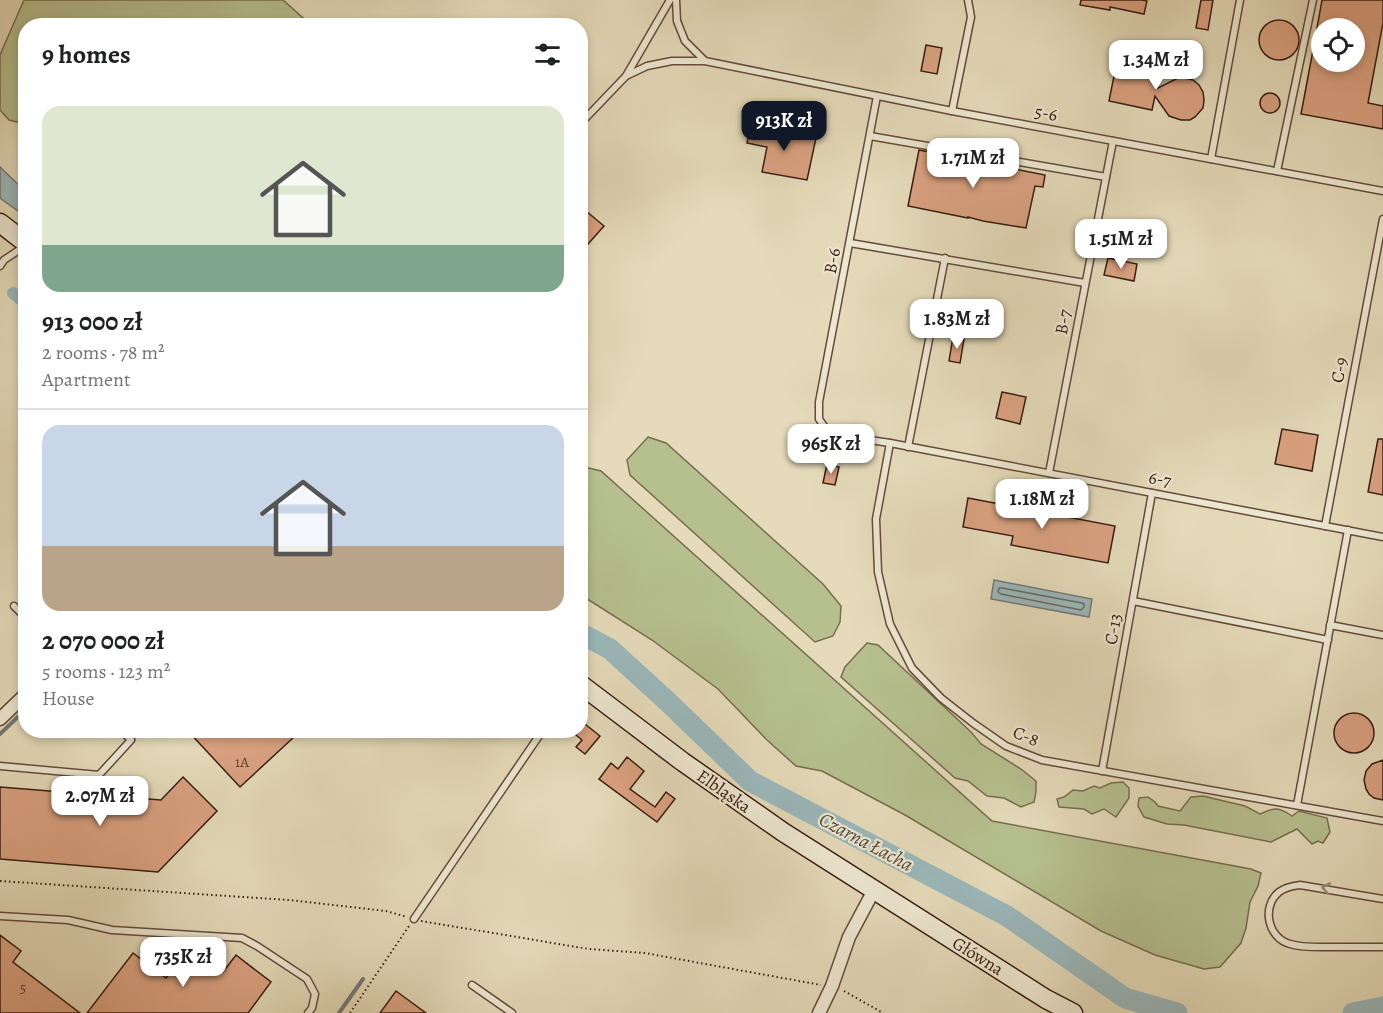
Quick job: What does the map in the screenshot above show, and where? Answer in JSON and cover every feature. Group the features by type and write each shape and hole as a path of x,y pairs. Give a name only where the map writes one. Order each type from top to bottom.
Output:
{"main road":[{"path":"0,223 18,238"},
{"name":"Elbląska","path":"588,690 747,807 879,894"},
{"name":"Główna","path":"879,894 1046,999 1073,1013"}],"street":[{"path":"0,719 18,702"},
{"path":"819,1013 832,986 849,937 879,894"}],"lane":[{"path":"588,116 626,76 670,0"},
{"path":"676,0 677,21 686,41 705,61"},
{"path":"952,111 971,17 968,0"},
{"path":"1211,159 1240,0"},
{"path":"1277,171 1313,0"},
{"name":"5-6","path":"626,76 647,66 672,62 705,61 952,111 1383,191"},
{"name":"B-6","path":"825,429 819,419 819,402 877,96"},
{"path":"870,136 1106,177"},
{"name":"B-7","path":"1049,473 1113,141"},
{"name":"C-9","path":"1325,526 1383,219"},
{"path":"850,243 1085,283"},
{"path":"0,266 18,250"},
{"path":"908,447 945,258"},
{"name":"6-7","path":"825,429 843,436 1383,537"},
{"name":"C-8","path":"890,443 876,519 878,572 890,624 912,668 941,698 973,723 1006,746 1042,760 1383,821"},
{"name":"C-13","path":"1102,771 1152,493"},
{"path":"1297,805 1348,530"},
{"path":"1133,602 1328,640"},
{"path":"14,606 18,610"},
{"path":"1330,625 1383,635"},
{"path":"0,766 99,775 131,740 129,738"},
{"path":"414,919 538,738"},
{"path":"1383,900 1300,885 1289,886 1279,891 1272,899 1268,920 1279,938 1287,944 1304,947 1383,947"},
{"path":"0,916 68,920 112,930 242,938 307,979 315,994 312,1008 308,1013"},
{"path":"472,985 512,1013"}],"path":[{"path":"350,1013 414,919"},
{"path":"837,987 883,1013"}],"green space":[{"path":"24,0 283,0 303,18 18,18 18,122 9,120 0,110 0,55"},
{"path":"648,437 666,443 823,584 841,606 840,622 833,636 815,642 630,475 627,460"},
{"path":"588,468 601,471 992,821 1251,869 1261,873 1258,886 1250,902 1241,943 1220,967 1204,969 1155,955 1101,931 905,815 822,771 796,766 767,740 718,689 652,640 588,599"},
{"path":"867,643 878,645 981,744 1036,781 1034,802 1021,807 1004,798 987,796 968,781 955,778 841,677 845,667"},
{"path":"1123,782 1129,788 1129,798 1116,817 1104,809 1092,814 1084,809 1059,807 1057,799 1073,790 1083,791 1094,786 1100,788 1111,783"},
{"path":"1203,796 1245,806 1260,814 1276,809 1292,816 1299,811 1327,818 1330,832 1323,843 1318,841 1312,844 1297,829 1271,842 1184,825 1167,824 1144,817 1138,806 1139,798 1148,797 1158,806 1180,811 1191,797"}],"water":[{"path":"0,167 18,184 18,211 0,198"},
{"path":"994,580 1092,599 1089,617 991,599"}],"building":[{"path":"1081,0 1147,1 1144,14 1110,7 1110,10 1080,5"},
{"path":"1201,0 1213,0 1208,30 1196,28"},
{"path":"1322,0 1383,0 1383,23 1368,103 1383,106 1383,129 1301,114 1311,61 1311,72 1365,72 1365,18 1319,18"},
{"path":"1279,20 1293,26 1299,40 1293,54 1279,60 1265,54 1259,40 1265,26"},
{"path":"926,45 942,48 937,74 921,71"},
{"path":"1117,61 1160,69 1156,89 1178,78 1193,80 1203,92 1203,108 1190,120 1181,120 1169,116 1155,96 1152,110 1109,101"},
{"path":"1270,93 1277,96 1280,103 1277,110 1270,113 1263,110 1260,103 1263,96"},
{"path":"751,125 816,138 807,180 762,172 767,147 747,143"},
{"path":"919,150 1045,175 1043,187 1035,186 1026,228 908,206"},
{"path":"588,213 604,226 588,244"},
{"path":"1108,258 1137,264 1134,281 1104,275"},
{"path":"953,337 964,339 960,363 949,361"},
{"path":"1002,392 1026,397 1020,424 996,418"},
{"path":"1282,429 1318,435 1312,471 1275,464"},
{"path":"1378,439 1383,439 1383,495 1368,492"},
{"path":"827,464 839,467 835,485 823,483"},
{"path":"968,498 1115,526 1108,563 1011,545 1013,536 963,527"},
{"path":"1354,713 1368,719 1374,733 1368,747 1354,753 1340,747 1334,733 1340,719"},
{"path":"588,726 600,736 585,754 576,747 582,740 580,738 588,738"},
{"path":"194,738 293,738 240,787"},
{"path":"627,757 644,771 630,789 655,807 666,792 675,799 657,822 599,779 611,763 618,769"},
{"path":"1383,760 1383,800 1369,794 1364,780 1366,771 1372,764"},
{"path":"183,777 217,811 158,872 0,859 0,787 161,800"},
{"path":"0,935 21,951 13,962 80,1013 0,1013"},
{"path":"190,947 223,972 236,955 271,982 248,1013 87,1013 133,953 166,978"},
{"path":"396,991 426,1013 380,1013"}],"waterway":[{"path":"13,293 18,297"},
{"name":"Czarna Łacha","path":"588,637 610,649 750,781 1007,916 1125,998 1177,1013"},
{"path":"0,734 18,717"},
{"path":"339,1013 363,979"},
{"name":"Czarna Łacha","path":"1353,1013 1383,1007"}]}
